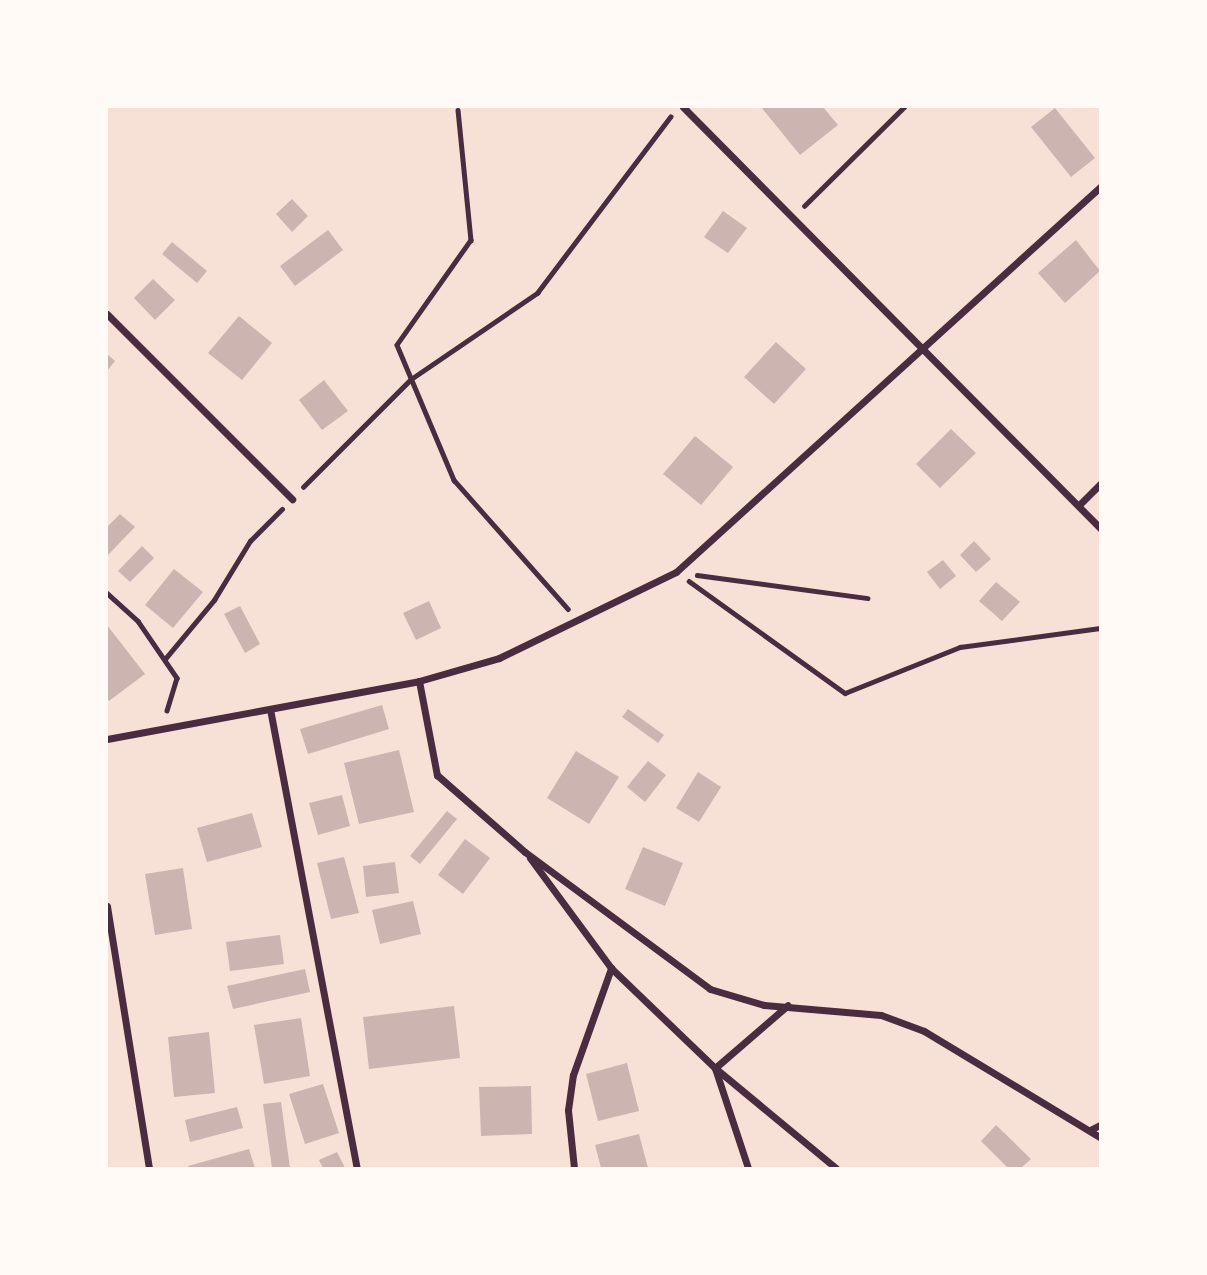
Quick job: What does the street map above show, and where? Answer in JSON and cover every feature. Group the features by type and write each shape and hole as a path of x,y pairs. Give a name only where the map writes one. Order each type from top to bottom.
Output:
{"street":[{"path":"684,107 1100,527"},
{"path":"107,739 419,681 499,658 580,623 676,572 1100,187"},
{"path":"107,314 292,499"},
{"path":"1080,505 1100,484"},
{"path":"419,681 437,775 525,852 710,989 736,1000 836,1007 924,1031 1100,1137"},
{"path":"270,709 357,1168"},
{"path":"525,852 611,968 715,1068 836,1168"},
{"path":"107,906 149,1168"},
{"path":"574,1168 568,1110 573,1075 611,968"},
{"path":"715,1068 788,1005"},
{"path":"715,1068 748,1168"},
{"path":"1090,1130 1100,1125"}],"path":[{"path":"164,659 214,600 250,541 411,379 537,293 678,107"},
{"path":"793,216 904,107"},
{"path":"458,110 471,240 397,345 454,480 580,623"},
{"path":"676,572 867,598"},
{"path":"676,572 845,693 960,647 1100,628"},
{"path":"107,593 138,621 177,678 162,728"}],"building":[{"path":"761,107 823,107 838,125 800,155"},
{"path":"1055,108 1095,158 1071,177 1031,127"},
{"path":"292,199 308,216 292,232 276,214"},
{"path":"723,211 747,228 728,253 704,237"},
{"path":"328,230 343,250 295,286 280,266"},
{"path":"1076,240 1100,271 1065,303 1038,273"},
{"path":"172,242 207,271 197,283 162,254"},
{"path":"153,279 175,300 155,320 134,298"},
{"path":"239,316 272,343 242,380 208,353"},
{"path":"776,342 806,369 774,404 744,377"},
{"path":"107,354 115,361 107,371"},
{"path":"324,380 348,411 322,430 299,400"},
{"path":"951,429 976,453 940,488 916,464"},
{"path":"695,436 733,467 701,505 663,474"},
{"path":"120,514 135,527 107,556 107,527"},
{"path":"974,541 991,559 976,572 960,555"},
{"path":"142,546 154,558 130,582 118,571"},
{"path":"943,560 956,576 940,589 927,572"},
{"path":"174,569 203,592 173,628 145,605"},
{"path":"996,582 1020,602 1002,621 979,601"},
{"path":"429,601 441,628 416,640 403,613"},
{"path":"240,606 260,644 245,653 224,614"},
{"path":"107,625 145,674 109,701 107,698"},
{"path":"382,705 389,729 308,754 300,729"},
{"path":"628,709 664,735 658,743 622,717"},
{"path":"399,750 414,812 359,824 344,763"},
{"path":"576,751 619,777 589,824 547,798"},
{"path":"648,761 666,775 645,802 627,787"},
{"path":"698,772 721,787 699,822 676,808"},
{"path":"342,795 350,826 318,835 309,803"},
{"path":"447,811 457,819 420,864 410,856"},
{"path":"252,813 262,847 207,862 197,828"},
{"path":"465,839 490,858 463,894 438,875"},
{"path":"643,847 683,863 665,906 625,889"},
{"path":"344,857 359,913 331,919 317,863"},
{"path":"395,862 399,893 366,897 363,866"},
{"path":"183,868 192,929 155,935 145,874"},
{"path":"413,901 421,934 380,944 372,910"},
{"path":"280,935 284,964 230,971 226,942"},
{"path":"305,969 310,992 233,1009 227,986"},
{"path":"454,1006 460,1058 369,1069 363,1017"},
{"path":"301,1018 310,1076 264,1084 254,1025"},
{"path":"209,1032 215,1093 174,1097 168,1037"},
{"path":"627,1063 639,1111 598,1121 586,1074"},
{"path":"323,1084 339,1133 305,1144 289,1094"},
{"path":"531,1086 532,1134 481,1136 479,1087"},
{"path":"281,1102 290,1168 272,1168 263,1104"},
{"path":"237,1107 243,1128 190,1142 185,1120"},
{"path":"996,1125 1031,1159 1021,1168 1008,1168 981,1141"},
{"path":"639,1134 648,1168 601,1168 595,1145"},
{"path":"249,1149 255,1168 188,1166"},
{"path":"337,1152 345,1168 323,1168 319,1160"}]}
